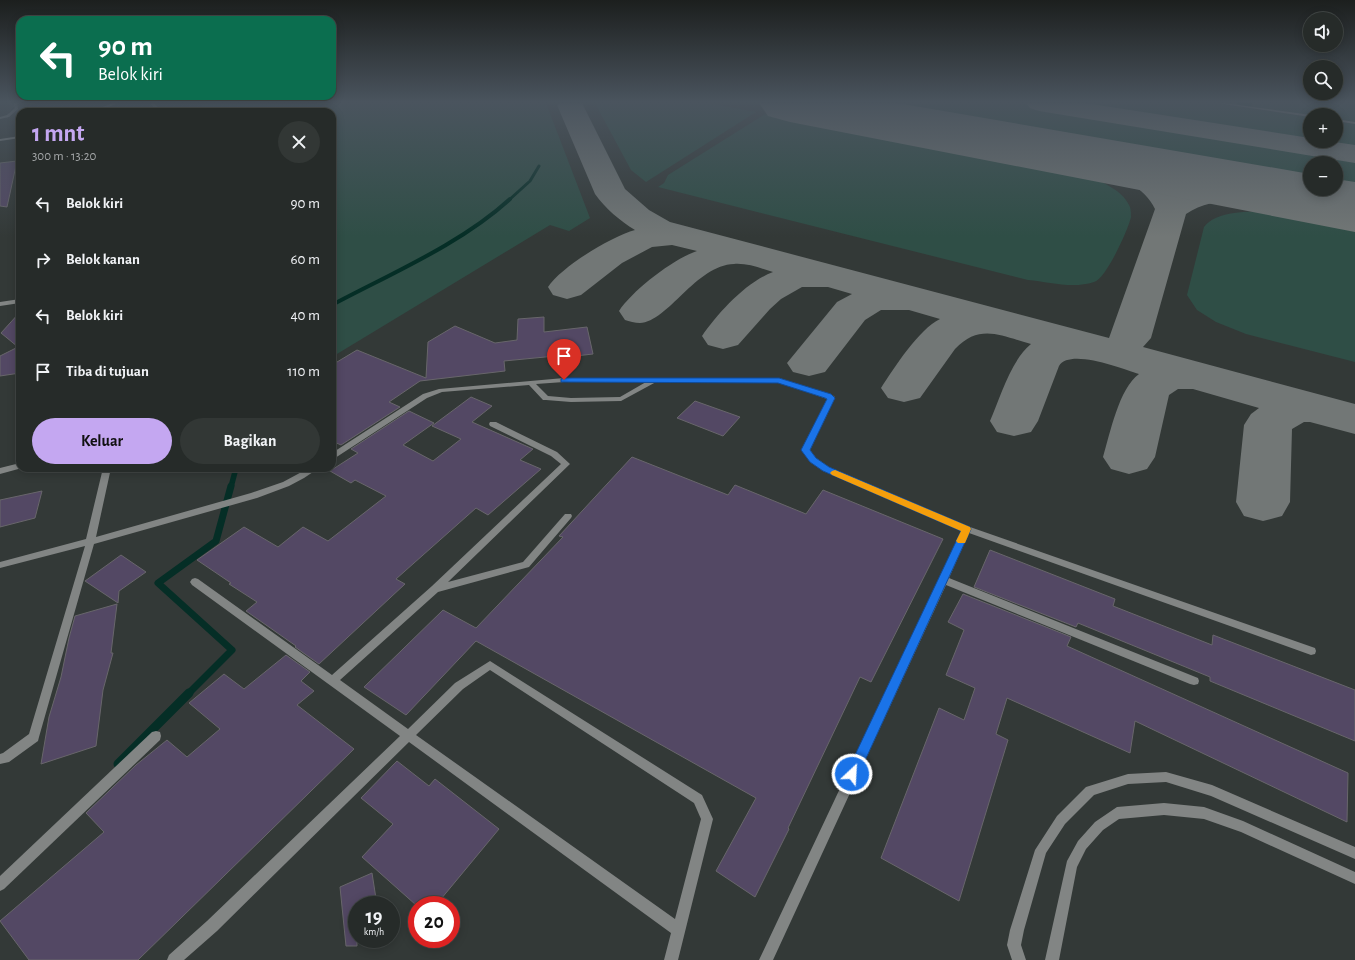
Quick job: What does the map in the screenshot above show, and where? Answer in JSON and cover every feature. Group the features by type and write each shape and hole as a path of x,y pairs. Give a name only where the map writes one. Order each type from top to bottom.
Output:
{"lane":[{"path":"0,304 16,302"},
{"path":"336,454 425,396 441,390 564,380 779,380 831,398 806,450 813,460 826,469 967,529 1311,651"},
{"path":"531,383 546,398 571,400 621,399 653,380"},
{"path":"332,681 435,589 566,464 554,454 493,424"},
{"path":"0,471 16,467"},
{"path":"0,759 5,758 34,737 90,543 106,472"},
{"path":"0,565 90,543 206,510 257,494 300,478 309,472"},
{"path":"435,589 526,565 568,516"},
{"path":"766,960 967,529"},
{"path":"943,580 1194,682"},
{"path":"196,582 678,930"},
{"path":"174,960 212,926 458,686 490,665 698,800 707,819 671,960"},
{"path":"0,886 156,736"},
{"path":"1019,960 1014,945 1017,930 1041,850 1061,820 1090,791 1128,779 1166,776 1212,791 1355,853"},
{"path":"1052,960 1071,865 1082,845 1099,826 1117,813 1164,809 1204,813 1243,827 1355,878"}],"green space":[{"path":"336,148 563,148 590,218 569,231 550,225 336,355"},
{"path":"619,148 700,148 646,182 631,170"},
{"path":"711,148 941,148 1088,176 1111,187 1122,195 1130,206 1131,217 1116,253 1099,279 1086,284 1069,285 1028,280 658,187 664,183 668,175"},
{"path":"1116,148 1318,148 1355,154 1355,190 1343,188 1343,156 1303,156 1303,181"},
{"path":"1269,211 1355,228 1355,362 1246,334 1216,322 1197,310 1187,295 1204,227 1217,217 1225,215 1243,212"}],"building":[{"path":"16,161 7,207 0,206 0,163"},
{"path":"16,316 16,345 1,333"},
{"path":"544,317 544,332 587,327 593,354 504,361 505,371 420,381 389,402 400,407 341,445 336,443 336,363 357,350 426,378 428,342 455,326 495,343 517,340 518,319"},
{"path":"16,348 16,374 0,376 0,356"},
{"path":"471,397 492,406 472,422 533,449 520,460 541,469 488,515 476,508 396,579 405,584 319,664 246,611 257,602 229,584 231,583 197,560 244,527 278,547 303,527 328,541 386,496 355,480 351,483 332,472 336,472 336,467 358,453 351,449 409,411 434,423 403,445 433,461 461,439 432,426"},
{"path":"695,401 740,417 723,436 677,418"},
{"path":"632,457 728,495 735,485 806,514 823,490 943,539 871,682 860,677 788,828 789,829 755,897 716,871 756,798 476,641 406,715 364,687 443,610 476,628 563,537 559,536"},
{"path":"42,491 35,518 0,527 0,500"},
{"path":"990,550 1115,599 1113,606 1212,645 1213,635 1355,690 1355,741 1210,681 1210,677 1078,623 1076,627 974,587"},
{"path":"121,555 146,572 119,591 118,603 85,581"},
{"path":"963,594 1071,637 1067,646 1348,773 1347,822 1135,721 1130,753 1007,698 996,734 1008,740 959,901 881,858 939,708 964,720 975,688 946,675 964,630 948,622"},
{"path":"117,604 111,653 113,653 103,690 96,746 41,764 49,717 61,677 75,616"},
{"path":"286,655 310,672 301,681 314,691 297,705 354,749 138,960 29,960 0,921 104,832 86,813 136,765 167,740 187,757 220,729 189,703 224,674 244,689"},
{"path":"397,761 429,786 435,779 499,829 443,896 408,896 408,898 362,857 393,824 361,798"},
{"path":"372,873 376,896 348,896 348,946 346,946 340,887"}],"waterway":[{"path":"509,200 530,181 539,166"},
{"path":"336,303 401,270 447,244 470,230 510,199"},
{"path":"231,487 235,472"},
{"path":"118,764 232,650 158,583 216,541 231,486"}],"taxiway":[{"path":"590,148 611,194 637,217 658,229 997,321"},
{"path":"1317,148 1355,154"},
{"path":"1087,158 1136,174 1157,188 1171,209"},
{"path":"1171,209 1198,195 1215,192 1232,191 1266,193 1298,197"},
{"path":"1130,338 1171,209"},
{"path":"567,287 609,256 639,240 655,236 672,235 690,238"},
{"path":"639,311 676,279 704,261 719,255 735,253 751,255"},
{"path":"723,336 756,300 780,282 794,277 809,275 827,276"},
{"path":"809,363 851,311 870,300 889,297 910,298"},
{"path":"904,388 933,347 946,333 958,326 971,322 997,321"},
{"path":"997,321 1004,322"},
{"path":"997,321 1086,346"},
{"path":"1014,421 1036,366 1045,354 1056,348 1086,346"},
{"path":"1086,346 1095,347"},
{"path":"1086,346 1197,376"},
{"path":"1129,457 1147,391 1159,381 1167,378 1182,375 1197,376"},
{"path":"1197,376 1206,377"},
{"path":"1197,376 1311,407"},
{"path":"1263,502 1268,425 1274,419 1288,411 1311,407"},
{"path":"1311,407 1355,419"},
{"path":"1311,407 1327,410"}],"runway":[{"path":"1033,148 1355,207"}],"slow traffic":[{"path":"835,473 967,529 961,541"}],"route":[{"path":"564,380 779,380 828,396 831,398 806,450 813,460 826,469 967,529 852,774"}]}
